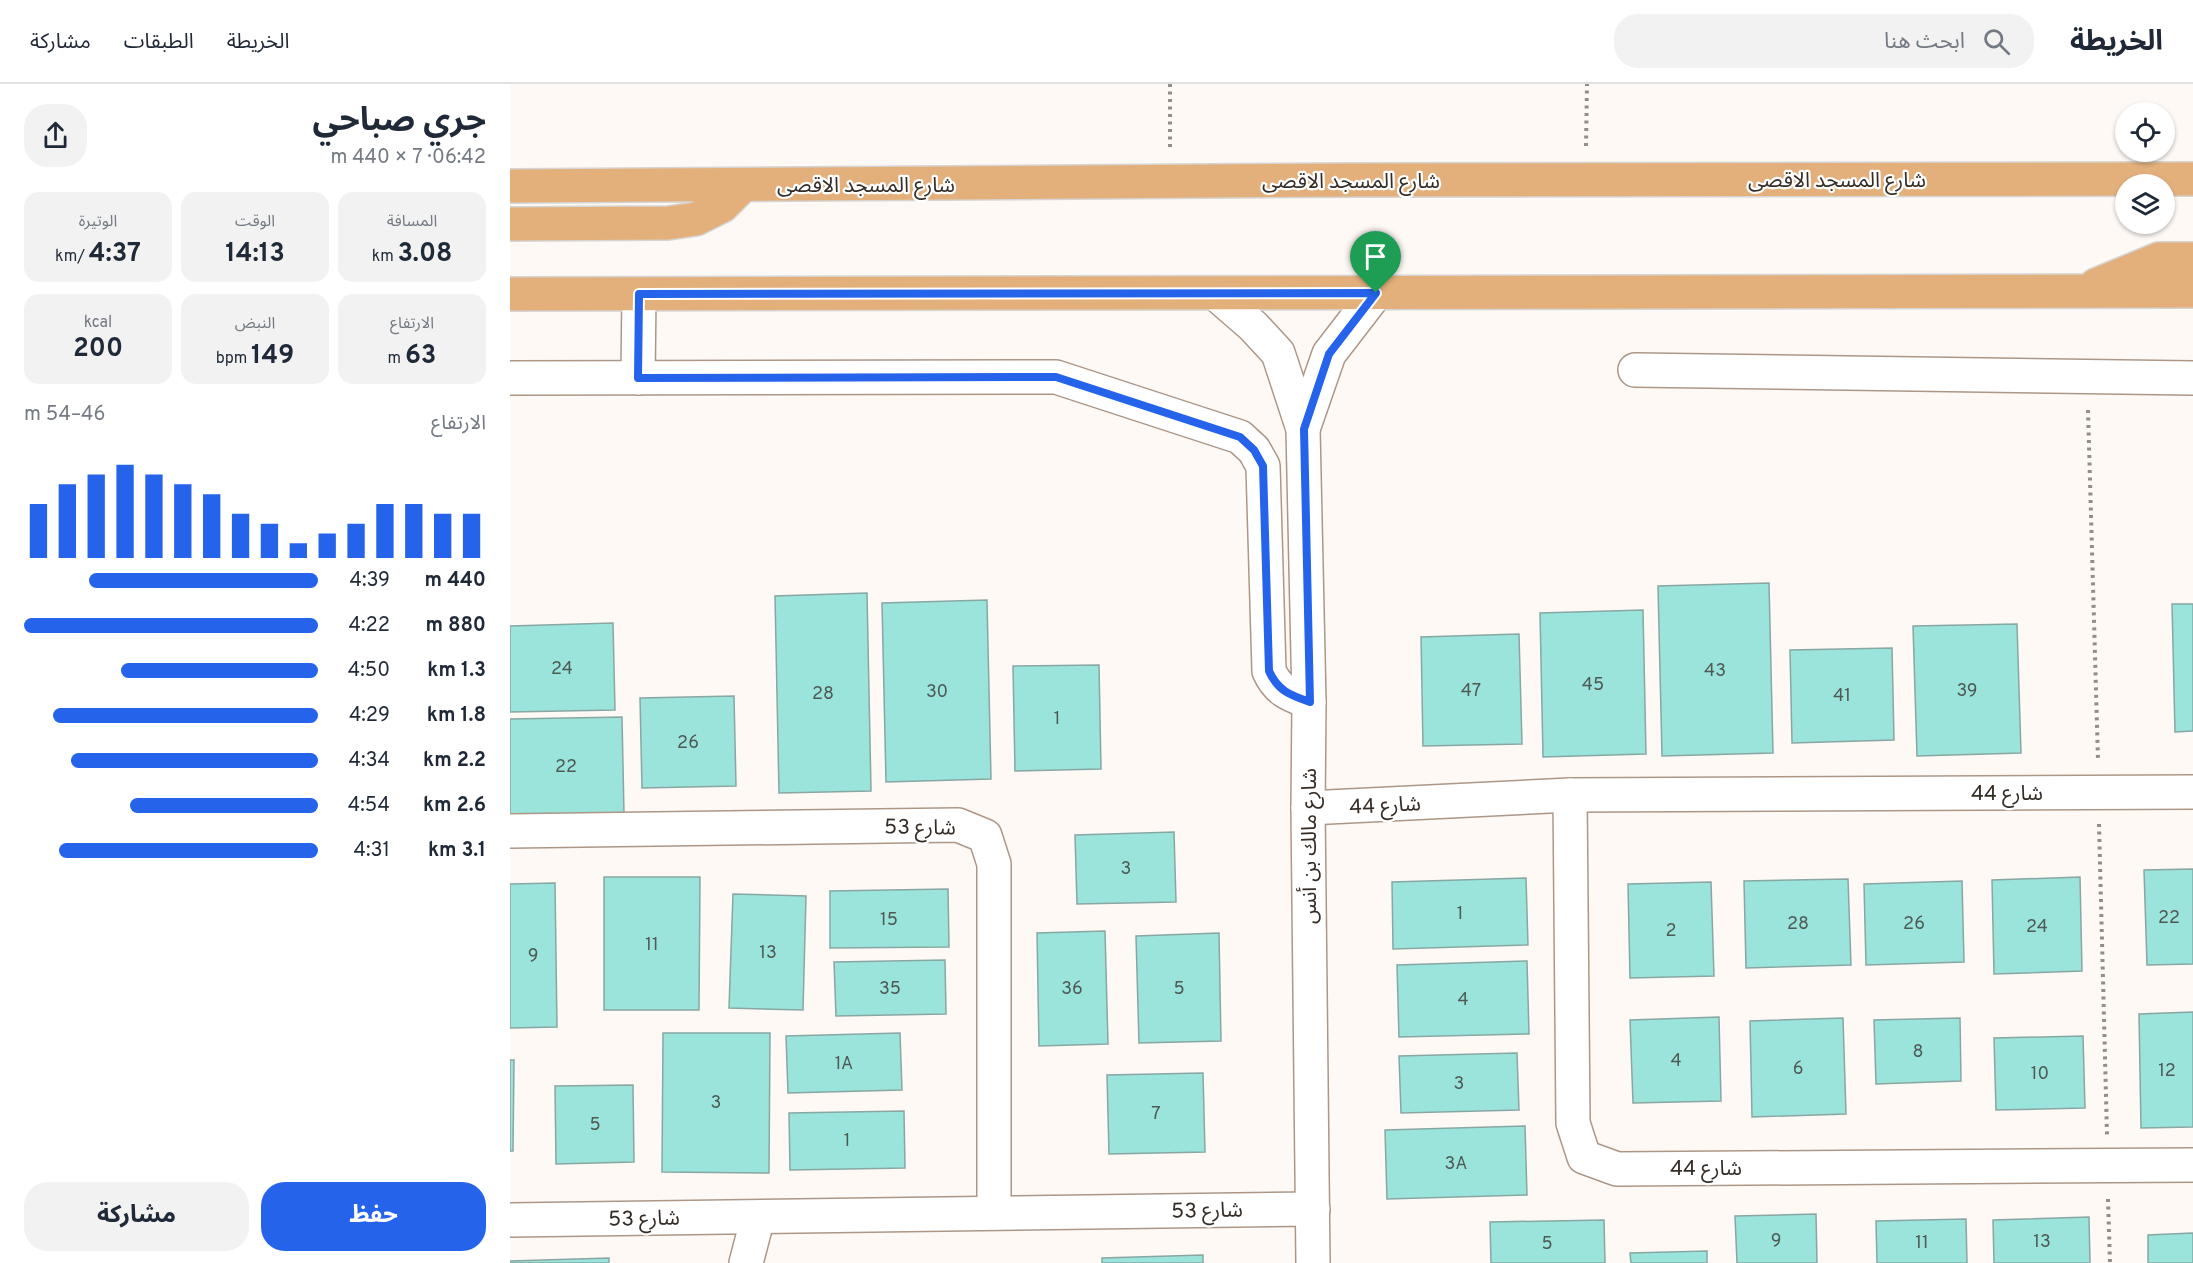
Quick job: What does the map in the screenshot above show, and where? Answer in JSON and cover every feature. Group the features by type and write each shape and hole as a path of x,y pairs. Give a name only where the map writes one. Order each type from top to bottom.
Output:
{"main road":[{"name":"شارع المسجد الاقصى","path":"2175,179 2193,179"},
{"name":"شارع المسجد الاقصى","path":"510,186 1586,180 2115,180"},
{"path":"510,224 668,223 696,219 722,206 742,186"},
{"path":"2080,292 2159,259 2193,259"},
{"path":"510,294 2193,291"}],"street":[{"path":"2149,174 2193,165"},
{"name":"شارع مالك بن أنس","path":"1304,429 1329,354 1376,293"},
{"path":"638,378 639,294"},
{"name":"شارع مالك بن أنس","path":"1216,294 1253,326 1278,353 1304,429 1310,702 1308,808 1313,1263"},
{"path":"1635,370 2193,378"},
{"path":"510,378 1056,377 1240,437 1254,450 1263,466 1269,671 1274,682 1284,692 1310,702"},
{"name":"شارع 44","path":"1308,808 1570,795 2193,792"},
{"name":"شارع 44","path":"1570,795 1573,1124 1584,1157 1617,1169 2193,1165"},
{"name":"شارع 53","path":"510,831 958,825 985,836 994,864 994,1213"},
{"name":"شارع 53","path":"510,1220 1313,1209"},
{"path":"746,1263 758,1216"}],"path":[{"path":"1170,84 1171,182"},
{"path":"1586,180 1587,84"}],"building":[{"path":"1769,583 1773,753 1662,756 1658,586"},
{"path":"867,593 871,791 779,793 775,596"},
{"path":"987,600 991,779 886,782 882,603"},
{"path":"2172,604 2193,604 2193,731 2175,732"},
{"path":"1643,610 1646,754 1543,757 1540,613"},
{"path":"613,623 615,710 510,712 510,626"},
{"path":"2017,624 2021,753 1917,756 1913,626"},
{"path":"1519,634 1522,744 1423,746 1421,637"},
{"path":"1892,648 1894,740 1792,743 1790,650"},
{"path":"1099,665 1101,769 1015,771 1013,666"},
{"path":"734,696 736,786 642,788 640,698"},
{"path":"622,717 624,813 510,815 510,719"},
{"path":"1174,832 1176,902 1077,904 1075,835"},
{"path":"2193,869 2193,964 2147,965 2144,870"},
{"path":"604,877 700,877 699,1010 604,1010"},
{"path":"2080,877 2082,971 1994,974 1992,880"},
{"path":"1526,878 1528,945 1393,949 1392,882"},
{"path":"1848,879 1851,965 1746,968 1744,881"},
{"path":"1962,881 1964,962 1866,965 1864,884"},
{"path":"1711,882 1714,976 1630,978 1628,884"},
{"path":"555,883 557,1027 510,1028 510,884"},
{"path":"948,889 949,947 830,948 830,891"},
{"path":"733,894 806,896 803,1010 729,1008"},
{"path":"1105,931 1108,1044 1039,1046 1037,933"},
{"path":"1219,933 1221,1041 1139,1043 1136,936"},
{"path":"945,960 946,1014 836,1016 834,962"},
{"path":"1527,961 1529,1034 1399,1037 1397,965"},
{"path":"2193,1012 2193,1127 2141,1128 2139,1014"},
{"path":"1719,1017 1721,1101 1633,1103 1630,1020"},
{"path":"1843,1018 1846,1114 1752,1117 1750,1021"},
{"path":"1960,1018 1961,1081 1876,1084 1874,1020"},
{"path":"663,1033 770,1033 769,1173 662,1172"},
{"path":"900,1033 902,1090 788,1093 786,1036"},
{"path":"2083,1036 2085,1108 1996,1110 1994,1038"},
{"path":"1517,1053 1519,1110 1401,1113 1399,1056"},
{"path":"510,1060 514,1060 513,1151 510,1151"},
{"path":"1203,1073 1205,1152 1109,1154 1107,1075"},
{"path":"633,1085 634,1162 556,1164 555,1086"},
{"path":"904,1111 905,1168 790,1170 789,1113"},
{"path":"1525,1126 1527,1195 1387,1199 1385,1130"},
{"path":"1816,1214 1817,1263 1737,1263 1735,1216"},
{"path":"2089,1217 2090,1263 1994,1263 1993,1220"},
{"path":"1966,1219 1967,1263 1877,1263 1876,1221"},
{"path":"1604,1220 1605,1263 1491,1263 1490,1222"},
{"path":"2193,1233 2193,1263 2148,1263 2148,1235"},
{"path":"1707,1251 1707,1263 1631,1263 1630,1253"},
{"path":"1203,1255 1203,1263 1102,1263 1102,1258"},
{"path":"609,1258 609,1263 510,1263 510,1261"}],"route":[{"path":"1376,293 1329,354 1304,429 1310,702 1284,692 1274,682 1269,671 1263,466 1254,450 1240,437 1056,377 638,378 639,294 1376,293"}]}
